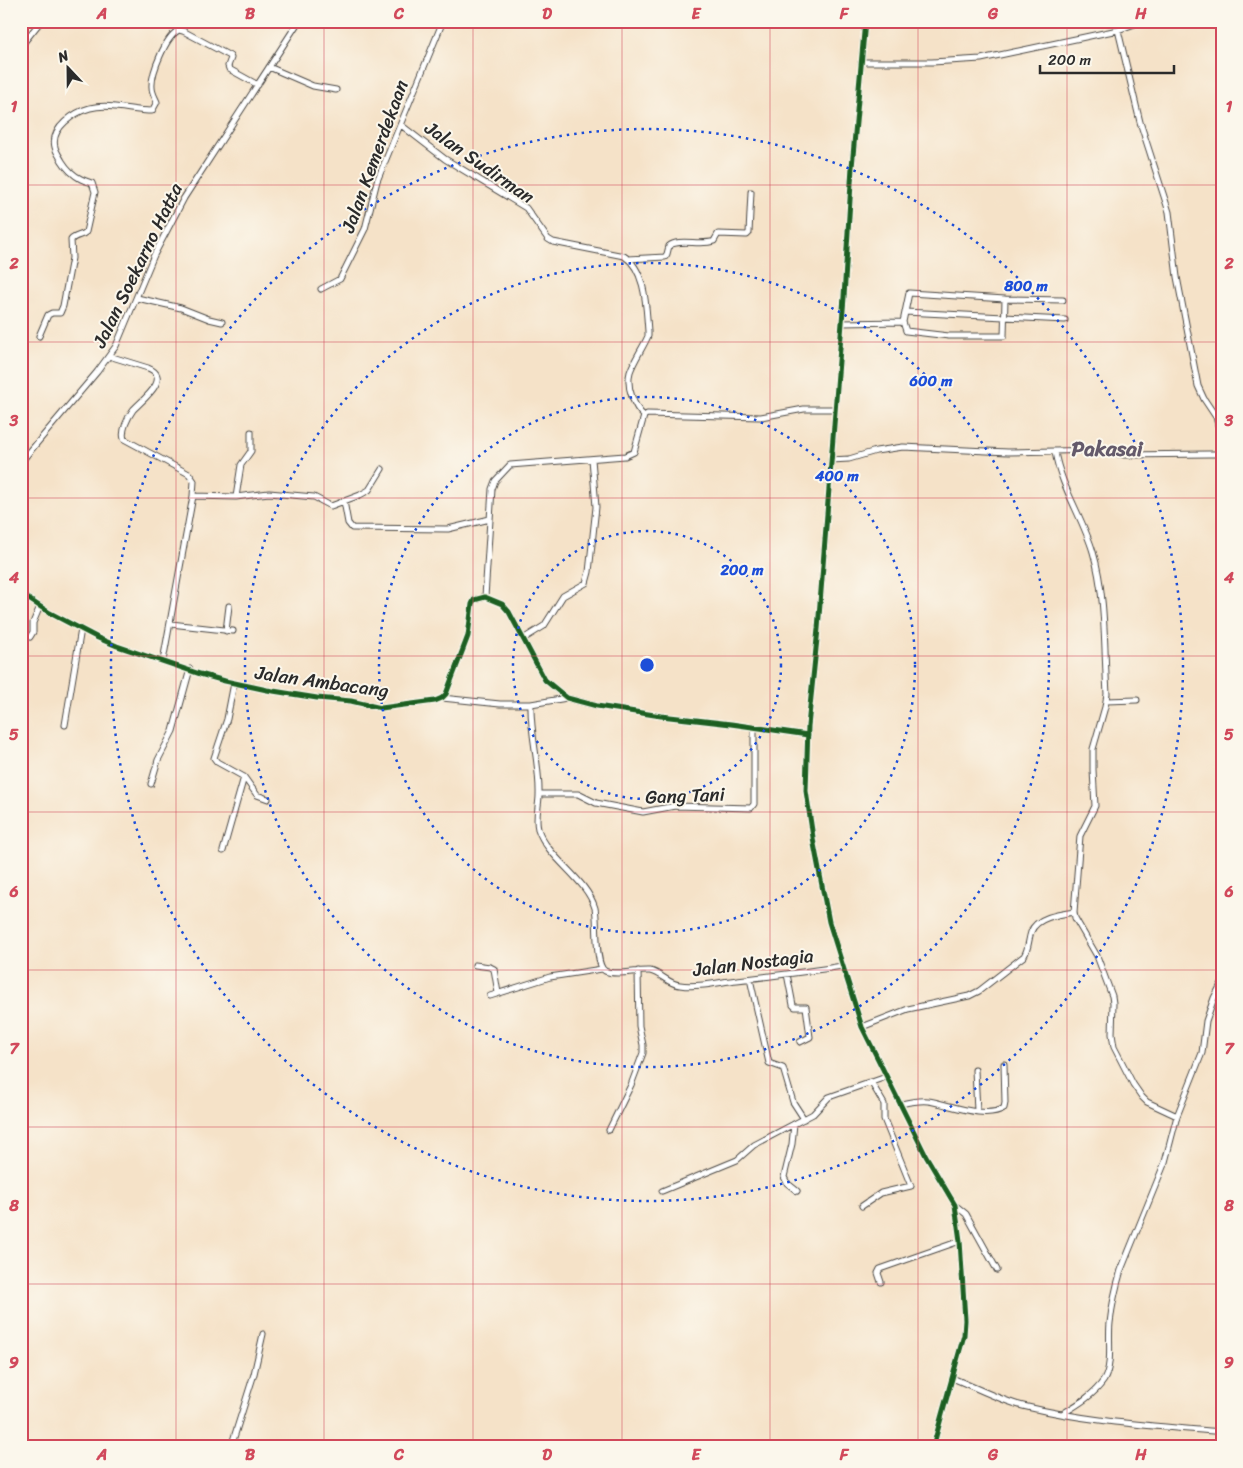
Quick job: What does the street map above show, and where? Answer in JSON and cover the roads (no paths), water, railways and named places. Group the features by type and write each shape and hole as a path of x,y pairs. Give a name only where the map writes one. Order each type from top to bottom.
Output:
{"street":[{"path":"21,46 41,21"},
{"name":"Jalan Kemerdekaan","path":"321,289 340,279 365,229 377,182 443,21"},
{"path":"865,21 808,735 806,792 827,914 862,1027 926,1156 956,1205 966,1214 996,1270"},
{"path":"861,62 932,62 981,59 1118,30 1143,21"},
{"name":"Jalan Soekarno Hatta","path":"21,462 109,356 121,338 154,255 180,205 270,68 297,22"},
{"path":"39,336 48,315 60,313 63,306 72,258 71,240 86,232 95,192 92,183 82,180 67,168 55,148 56,135 63,123 73,115 89,108 100,106 152,111 158,102 153,93 152,86 157,64 172,35 179,30 230,56 229,69 258,85"},
{"path":"1118,30 1140,122 1169,212 1177,277 1198,386 1216,417 1222,441"},
{"path":"270,68 314,86 336,90"},
{"name":"Jalan Sudirman","path":"401,124 445,159 526,208 548,239 553,242 628,258 665,257 669,246 674,242 703,244 714,241 718,234 747,235 750,227 751,192"},
{"path":"628,258 643,282 648,331 648,336 629,378 633,400 644,416"},
{"path":"1005,299 1004,336 949,336 906,331 903,322 909,292 1005,299 1063,300"},
{"path":"137,298 181,308 222,322"},
{"path":"905,312 1065,320"},
{"path":"842,323 903,322"},
{"path":"109,356 148,368 156,374 156,384 152,392 132,412 123,436 128,443 192,476 194,481 164,661"},
{"path":"644,416 647,414 761,418 804,409 834,409"},
{"path":"485,597 493,485 510,465 624,456 634,452 644,416"},
{"path":"236,497 241,465 251,451 251,432"},
{"path":"831,460 849,459 876,451 903,447 984,452 1099,450 1125,455 1142,453 1222,455"},
{"path":"1055,452 1058,467 1086,532 1098,569 1101,590 1106,701 1093,749 1095,806 1080,836 1075,918 1097,956 1112,996 1114,1047 1133,1084 1147,1102 1177,1116"},
{"path":"523,639 547,622 563,596 586,583 590,572 596,507 592,459"},
{"path":"193,496 236,497 270,493 311,497 331,506 369,490 382,469"},
{"path":"344,501 348,523 352,528 448,529 490,519"},
{"name":"Jalan Ambacang","path":"21,594 81,629 117,646 234,683 317,698 351,701 381,708 418,704 442,698 500,704 532,704"},
{"path":"442,698 449,689 457,662 468,636 472,604 474,600 485,597 498,602 505,608 514,620 545,680 567,698 597,706 661,716 808,735"},
{"path":"30,637 40,606"},
{"path":"226,631 229,606"},
{"path":"171,624 234,631"},
{"path":"65,725 81,629"},
{"path":"151,784 158,760 172,735 190,670"},
{"path":"234,683 227,719 214,758 217,762 242,774 259,796 268,798"},
{"path":"567,698 532,704 539,794 537,823 538,829 548,846 587,892 595,908 599,961 602,969"},
{"path":"1106,701 1137,700"},
{"name":"Gang Tani","path":"539,794 578,794 600,804 643,812 675,806 751,808 754,804 754,727"},
{"path":"223,851 244,777"},
{"path":"862,1027 908,1009 973,994 1024,956 1028,949 1031,932 1036,925 1054,916 1074,912"},
{"path":"475,966 494,969 498,993"},
{"name":"Jalan Nostagia","path":"490,996 550,977 602,969 621,972 654,972 666,981 681,986 750,979 842,966"},
{"path":"609,1130 631,1085 643,1053 639,1026 638,971"},
{"path":"788,974 793,1005 795,1007 806,1007 810,1037 800,1042"},
{"path":"750,979 769,1063 783,1068 793,1102 804,1119"},
{"path":"1062,1414 1088,1397 1101,1384 1108,1372 1110,1323 1116,1286 1165,1162 1177,1116 1202,1053 1206,1021 1214,998 1222,983"},
{"path":"900,1104 913,1101 928,1101 977,1111 996,1112 1004,1108 1004,1064"},
{"path":"975,1070 977,1111"},
{"path":"662,1191 737,1160 754,1145 813,1114 826,1098 886,1077"},
{"path":"862,1206 881,1194 911,1186 884,1119 884,1104 871,1082"},
{"path":"794,1124 792,1144 784,1176 787,1183 797,1191"},
{"path":"933,1447 963,1340 965,1320 956,1205"},
{"path":"881,1282 878,1273 880,1269 960,1241"},
{"path":"231,1447 254,1374 263,1334"},
{"path":"952,1378 1014,1403 1062,1414 1163,1427 1222,1432"}],"district":[{"name":"Pakasai","path":"1107,449"}]}
